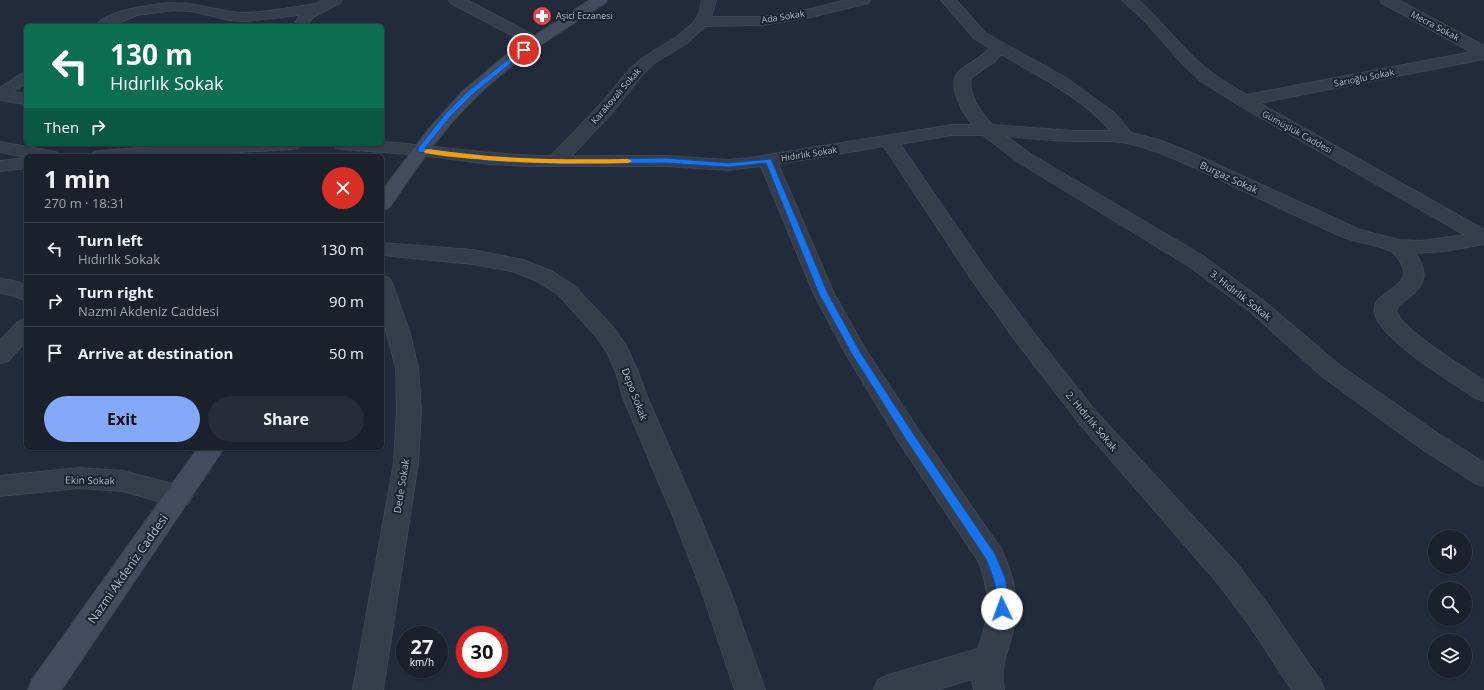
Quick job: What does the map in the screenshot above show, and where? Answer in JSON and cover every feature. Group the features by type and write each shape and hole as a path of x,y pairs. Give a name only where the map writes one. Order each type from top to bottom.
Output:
{"street":[{"path":"301,24 308,14 335,0"},
{"path":"456,0 535,42"},
{"path":"384,201 420,150 449,115 469,94 492,74 535,42 600,0"},
{"name":"Karakovalı Sokak","path":"555,162 607,108 636,72 649,60 687,36 702,22 706,14 709,0"},
{"name":"Ada Sokak","path":"702,22 762,21 811,13 864,0"},
{"path":"948,0 980,36 998,47 1040,68 1060,81 1108,117 1125,137"},
{"name":"Gümüşlük Caddesi","path":"1129,0 1148,17 1188,61 1207,78 1243,101 1484,238"},
{"name":"Mecra Sokak","path":"1387,0 1484,53"},
{"path":"170,7 192,7 229,16 245,17 319,8"},
{"path":"987,130 972,114 964,94 962,83 964,76 989,59 998,47"},
{"name":"Sarıoğlu Sokak","path":"1243,101 1484,53"},
{"path":"0,94 24,99"},
{"name":"Hıdırlık Sokak","path":"368,146 420,150 490,159 555,162 666,161 728,165 768,160 952,130 987,130 1074,136 1100,135 1125,137"},
{"name":"3. Hıdırlık Sokak","path":"987,130 1026,159 1196,261 1259,308 1331,371 1431,442 1484,476"},
{"name":"Burgaz Sokak","path":"1125,137 1153,144 1188,158 1353,234 1399,246 1445,245 1484,238"},
{"name":"2. Hıdırlık Sokak","path":"889,141 977,272 1024,336 1088,418 1227,572 1258,614 1309,690"},
{"path":"142,146 153,151"},
{"path":"121,154 252,146"},
{"path":"0,147 39,154"},
{"path":"768,160 824,294 856,354 910,438 991,557 999,578 1003,598 1002,621 988,660 986,679 989,690"},
{"path":"0,166 24,163"},
{"path":"1399,246 1413,266 1414,279 1411,285 1388,304 1385,309 1385,314 1405,336 1428,354 1484,392"},
{"name":"Depo Sokak","path":"384,249 473,257 523,268 544,276 566,290 604,331 617,350 627,372 640,410 686,516 716,591 750,690"},
{"path":"0,286 10,287 24,292"},
{"name":"Dede Sokak","path":"368,690 406,463 409,410 407,368 399,334 384,289"},
{"path":"0,355 24,329"},
{"name":"Nazmi Akdeniz Caddesi","path":"43,690 211,450"},
{"name":"Ekin Sokak","path":"0,486 79,478 123,481 179,496"},
{"path":"889,690 988,660"}],"lane":[{"path":"106,24 130,12 143,9 170,7"},
{"path":"0,94 24,78"}],"slow traffic":[{"path":"428,151 490,159 559,162 628,161"}],"place":[{"name":"Aşici Eczanesi","path":"542,16"}],"route":[{"path":"524,50 492,74 469,94 449,115 420,150 490,159 555,162 666,161 728,165 768,160 824,294 856,354 910,438 991,557 999,578 1003,598 1002,609"}]}
